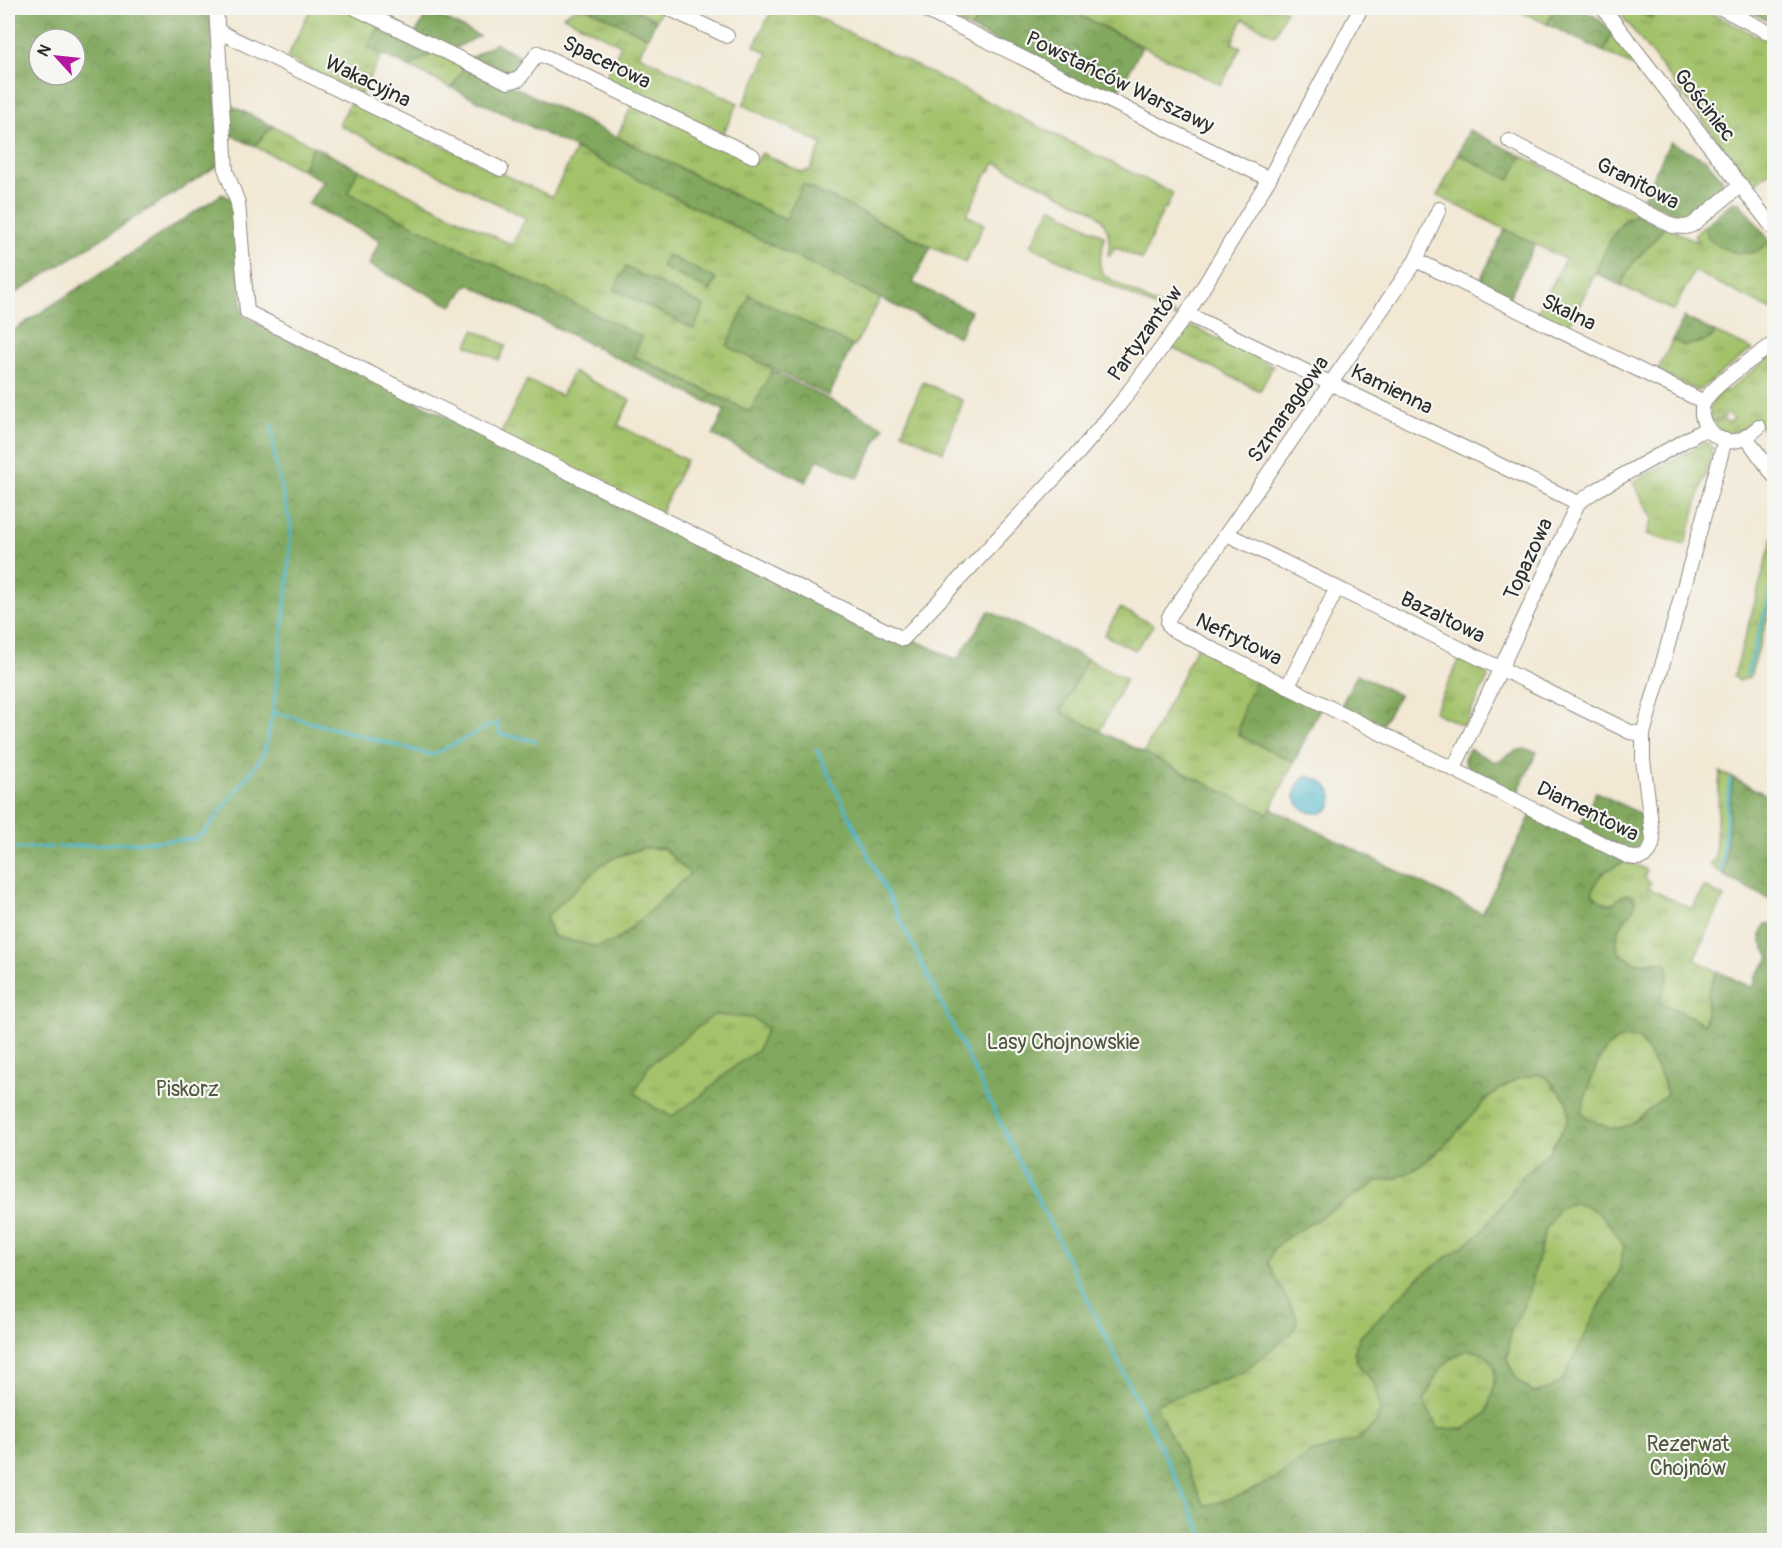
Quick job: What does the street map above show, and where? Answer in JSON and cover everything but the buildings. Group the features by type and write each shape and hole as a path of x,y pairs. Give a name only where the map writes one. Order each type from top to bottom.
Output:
{"street":[{"path":"216,8 218,31"},
{"name":"Spacerowa","path":"355,8 508,82 519,79 538,52 753,156"},
{"path":"668,8 726,36"},
{"name":"Powstańców Warszawy","path":"921,8 1269,179"},
{"name":"Partyzantów","path":"218,31 226,171 238,203 247,312 903,639 1078,453 1119,405 1187,314 1269,179 1361,8"},
{"name":"Gościniec","path":"1603,8 1774,229"},
{"path":"1721,8 1774,35"},
{"name":"Wakacyjna","path":"218,31 501,169"},
{"name":"Granitowa","path":"1509,141 1673,226 1682,228 1692,225 1741,185"},
{"name":"Szmaragdowa","path":"1170,628 1169,617 1416,260 1439,209"},
{"name":"Skalna","path":"1416,260 1704,402"},
{"name":"Kamienna","path":"1187,314 1578,503"},
{"path":"1759,427 1746,437 1734,441 1714,435 1707,428 1702,414 1704,402 1716,388 1774,343"},
{"name":"Topazowa","path":"1454,768 1578,503 1595,491 1707,428"},
{"path":"1746,437 1774,476"},
{"name":"Diamentowa","path":"1288,686 1627,856 1638,858 1648,854 1653,845 1653,839 1643,760 1643,734 1725,440"},
{"name":"Bazaltowa","path":"1227,534 1630,732 1643,734"},
{"name":"Nefrytowa","path":"1170,628 1288,686 1337,588"}],"green space":[{"path":"8,8 210,8 220,164 8,298"},
{"path":"311,8 348,8 381,23 368,47 382,54 361,95 287,58"},
{"path":"576,8 587,8 648,37 639,55 738,103 722,136 605,78 621,45 563,16"},
{"path":"587,8 632,8 656,20 648,37"},
{"path":"632,8 662,8 656,20"},
{"path":"773,8 799,8 1173,193 1166,209 1164,208 1142,260 1115,247 1110,256 1107,231 1102,220 1094,211 996,163 986,175 967,215 984,224 965,263 803,184 786,220 617,137 633,103 756,161 762,153 801,172 810,170 822,144 743,105 768,53 754,46"},
{"path":"928,8 983,8 971,29"},
{"path":"983,8 1065,8 1142,47 1114,99 971,29"},
{"path":"1065,8 1279,8 1286,11 1275,35 1243,19 1232,43 1241,47 1221,85"},
{"path":"1513,8 1555,8 1547,24"},
{"path":"1555,8 1580,10 1600,20 1612,33 1604,52 1547,24"},
{"path":"1616,8 1629,8 1651,18 1665,8 1700,8 1774,44 1774,167 1753,186"},
{"path":"1629,8 1665,8 1651,18"},
{"path":"1749,8 1774,8 1774,24 1747,10"},
{"path":"429,11 479,36 450,51 415,34"},
{"path":"381,23 436,51 409,67 368,48"},
{"path":"1612,33 1640,69 1604,52"},
{"path":"495,43 528,60 518,77 508,79 468,60"},
{"path":"436,51 465,65 452,88 409,67"},
{"path":"465,65 523,91 785,220 803,184 931,247 913,283 971,311 959,337 452,88"},
{"path":"350,102 552,197 576,149 881,298 854,347 750,296 727,346 773,369 751,412 633,355 642,337 347,193 358,169 512,245 526,218 339,125","holes":["667,255 716,279 711,291 661,267"]},
{"path":"226,103 273,126 254,146 229,134"},
{"path":"273,126 313,146 302,170 254,146"},
{"path":"1469,130 1522,156 1510,180 1458,154"},
{"path":"1670,142 1706,160 1723,180 1722,188 1686,217 1680,217 1643,198"},
{"path":"313,146 358,169 348,193 642,337 633,356 750,412 772,371 884,427 858,478 818,459 806,482 713,435 725,411 468,284 452,306 369,265 380,240 308,204 323,181 302,170"},
{"path":"1458,154 1510,179 1522,156 1638,214 1623,221 1618,229 1568,327 1538,312 1565,259 1438,196"},
{"name":"Lasy Chojnowskie","path":"222,194 234,200 243,316 907,644 912,639 957,660 989,611 1087,659 1061,712 1268,814 1271,808 1482,913 1532,813 1627,861 1604,872 1597,881 1592,894 1607,904 1613,904 1626,894 1634,896 1633,909 1618,933 1619,953 1636,963 1665,962 1669,971 1658,1001 1705,1024 1708,993 1717,971 1753,988 1756,976 1770,957 1761,941 1761,934 1766,924 1774,924 1774,1540 8,1540 8,334","holes":["643,848 663,848 690,874 618,940 597,947 552,936 546,917 602,864","714,1015 752,1018 767,1028 758,1050 672,1116 655,1108 635,1093 649,1065","1639,1038 1662,1077 1667,1094 1627,1126 1607,1127 1581,1113 1603,1053 1616,1041","1537,1074 1547,1078 1568,1102 1568,1120 1550,1151 1523,1176 1481,1233 1418,1278 1360,1337 1354,1353 1358,1364 1376,1386 1380,1410 1377,1422 1357,1440 1311,1453 1273,1480 1244,1494 1205,1506 1155,1404 1241,1373 1291,1334 1296,1326 1297,1318 1268,1263 1274,1249 1285,1239 1377,1182 1397,1178 1418,1168 1448,1142 1489,1096 1515,1080","1571,1202 1596,1211 1614,1230 1624,1246 1619,1272 1562,1381 1548,1389 1533,1393 1517,1380 1507,1360 1511,1330 1528,1297 1545,1230 1558,1209","1468,1350 1487,1356 1494,1368 1493,1391 1487,1413 1464,1429 1438,1429 1424,1401 1440,1370 1451,1359"]},
{"path":"1732,202 1740,203 1770,241 1756,251 1742,253 1728,250 1715,243 1706,233 1706,225"},
{"path":"1051,207 1104,236 1100,267 1105,276 1177,316 1176,318 1031,246"},
{"path":"1638,214 1664,226 1629,268 1622,286 1595,273 1617,230 1630,217"},
{"path":"1706,225 1707,234 1713,241 1733,252 1754,252 1770,241 1774,247 1774,311 1694,271 1674,311 1622,286 1634,261 1664,226 1699,243 1694,235"},
{"path":"1505,229 1535,244 1509,298 1479,283"},
{"path":"667,255 716,279 710,291 661,267"},
{"path":"626,267 704,306 694,329 614,290"},
{"path":"750,295 852,346 829,396 727,346"},
{"path":"1684,317 1714,332 1713,336 1705,341 1684,346 1673,340"},
{"path":"1194,327 1273,366 1260,391 1169,346 1183,329"},
{"path":"474,330 506,345 499,360 467,345"},
{"path":"1714,332 1752,349 1698,391 1657,371 1673,340 1682,344 1693,344 1713,337"},
{"path":"1774,354 1774,428 1772,427 1765,433 1755,419 1734,433 1718,429 1712,423 1724,420 1728,423 1733,419 1729,413 1723,418 1711,421 1709,412 1714,400 1724,389 1726,392"},
{"path":"573,372 630,400 618,425 686,460 660,514 500,435 527,380 561,396"},
{"path":"923,382 963,401 943,452 902,432"},
{"path":"1706,442 1713,447 1685,545 1646,534 1653,519 1633,482"},
{"path":"1774,533 1774,596 1751,674 1748,678 1739,681 1734,676"},
{"path":"1120,608 1154,625 1135,650 1104,635"},
{"path":"1197,646 1258,677 1244,706 1238,735 1294,762 1268,814 1144,753"},
{"path":"1087,659 1126,679 1100,731 1060,712"},
{"path":"1460,659 1485,671 1488,677 1464,726 1434,712"},
{"path":"1357,674 1399,695 1380,728 1340,708"},
{"path":"1258,677 1320,708 1294,762 1238,735 1244,706"},
{"path":"1469,749 1495,762 1519,750 1537,752 1516,796 1469,772 1464,759"},
{"path":"1720,772 1733,778 1724,876 1709,864 1715,858"},
{"path":"1733,778 1774,799 1774,901 1724,876"},
{"path":"1596,792 1644,816 1645,840 1642,846 1628,851 1579,827"},
{"path":"643,848 663,848 691,874 618,940 597,947 553,936 546,917 602,864"},
{"path":"1627,861 1647,870 1644,878 1651,883 1648,888 1692,909 1704,887 1724,897 1694,959 1717,971 1712,982 1705,1024 1658,1001 1669,976 1656,961 1636,963 1619,953 1617,940 1621,925 1632,910 1620,897 1613,904 1607,904 1592,894 1597,881 1604,872"},
{"path":"714,1014 752,1018 767,1028 758,1050 672,1116 655,1108 635,1093 649,1065"},
{"path":"1639,1038 1662,1077 1667,1094 1636,1121 1618,1128 1608,1127 1581,1113 1603,1053 1616,1041"},
{"path":"1538,1074 1547,1078 1568,1102 1568,1120 1550,1151 1523,1176 1481,1233 1418,1278 1360,1337 1358,1364 1376,1386 1380,1410 1377,1422 1357,1440 1311,1453 1273,1480 1244,1494 1205,1507 1155,1404 1241,1373 1257,1360 1297,1318 1268,1263 1274,1249 1284,1239 1377,1182 1397,1178 1432,1157 1489,1096 1515,1080"},
{"path":"1571,1202 1596,1211 1614,1230 1624,1246 1619,1272 1562,1382 1534,1393 1517,1380 1507,1360 1511,1330 1528,1297 1545,1230 1558,1209"},
{"path":"1468,1350 1485,1355 1494,1368 1493,1391 1487,1413 1464,1429 1438,1429 1424,1401 1444,1364"}],"water":[{"path":"1305,777 1318,780 1329,789 1332,797 1331,806 1325,812 1307,811 1299,806 1295,798 1296,789"}],"waterway":[{"path":"58,847 194,839 205,832 264,754 273,712 288,583 291,526 275,462 272,425"},
{"path":"1747,675 1774,581"},
{"path":"273,712 432,755 497,722 500,734 536,741"},
{"path":"816,749 1206,1540"},
{"path":"1721,872 1730,780"},
{"path":"8,849 52,847"}],"park label":[{"name":"Piskorz","path":"187,1089"},
{"name":"Rezerwat Chojnów","path":"1688,1456"}]}
